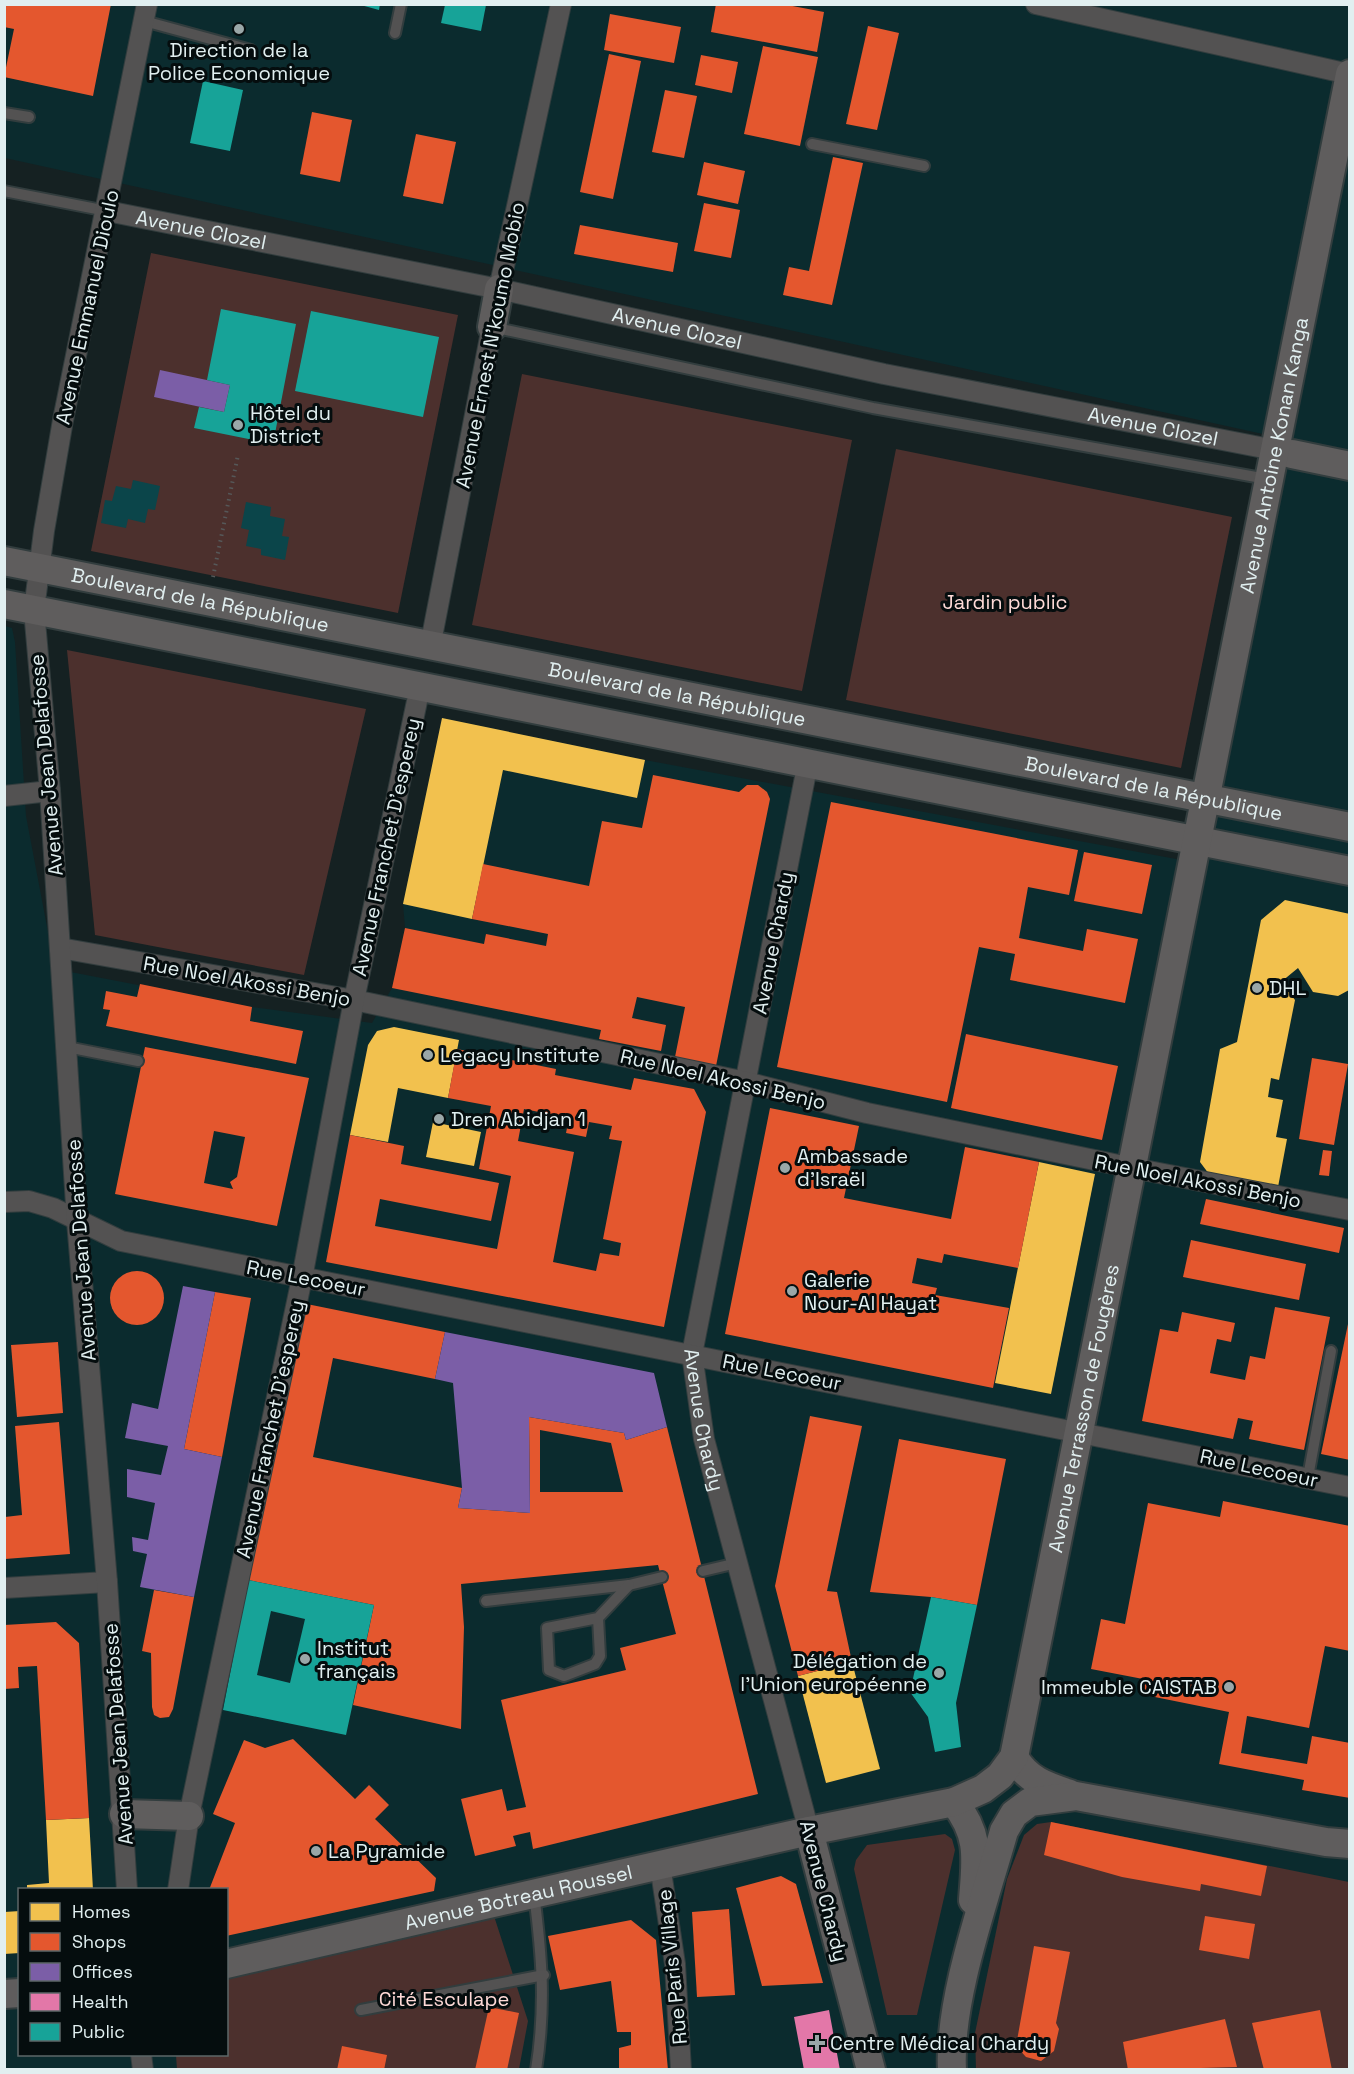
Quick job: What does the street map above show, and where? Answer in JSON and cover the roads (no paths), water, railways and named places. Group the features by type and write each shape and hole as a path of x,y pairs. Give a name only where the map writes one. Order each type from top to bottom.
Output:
{"street":[{"name":"Avenue Ernest N'koumo Mobio","path":"420,687 430,647 492,327 561,4"},
{"path":"1036,4 1349,73"},
{"name":"Avenue Emmanuel Dioulo","path":"34,610 63,420 107,211 145,13"},
{"name":"Avenue Antoine Konan Kanga","path":"1198,841 1278,460 1349,73"},
{"name":"Avenue Clozel","path":"107,211 500,289 1278,460 1350,466"},
{"name":"Boulevard de la République","path":"4,561 1350,827"},
{"name":"Boulevard de la République","path":"4,604 1350,871"},
{"name":"Avenue Jean Delafosse","path":"34,610 50,791 77,1221 107,1582 128,1888"},
{"name":"Avenue Franchet D'esperey","path":"178,1888 189,1816 302,1278 354,1000 420,687"},
{"name":"Avenue Chardy","path":"808,762 692,1354 704,1439 809,1831 870,2070"},
{"path":"4,796 50,791"},
{"name":"Avenue Terrasson de Fougères","path":"809,1831 954,1802 983,1789 1000,1776 1014,1757 1198,841"},
{"name":"Rue Noel Akossi Benjo","path":"60,948 354,1000 746,1082 867,1113 1350,1210"},
{"name":"Rue Lecoeur","path":"4,1202 29,1201 52,1208 121,1241 1350,1486"},
{"path":"4,1588 107,1582"},
{"path":"1014,1757 1022,1771 1032,1779 1076,1796 1326,1842 1350,1844"},
{"path":"952,2070 954,2025 970,1953 1004,1831 1014,1814 1030,1802 1050,1797 1076,1796"},
{"path":"954,1802 968,1820 973,1831 975,1855 970,1953"},
{"path":"123,1814 189,1816"},
{"name":"Avenue Botreau Roussel","path":"228,1964 809,1831"},
{"name":"Rue Paris Village","path":"660,1865 675,1964 681,2070"}],"lane":[{"path":"395,33 401,4"},
{"path":"145,13 251,50"},
{"path":"4,112 29,117"},
{"path":"812,144 924,166"},
{"name":"Avenue Clozel","path":"4,191 107,211"},
{"path":"492,327 873,408 1278,460"},
{"path":"67,1047 138,1061"},
{"path":"1308,1477 1331,1352"},
{"path":"703,1571 737,1563"},
{"path":"486,1601 629,1585 662,1577"},
{"path":"598,1618 600,1656 595,1664 564,1676 549,1670 547,1628 598,1618 629,1585"},
{"path":"534,1894 544,1975 542,2036 536,2070"},
{"path":"361,2010 544,1975"}],"place":[{"name":"Direction de la Police Economique","path":"239,29"},
{"name":"Hôtel du District","path":"238,425"},
{"name":"DHL","path":"1257,988"},
{"name":"Legacy Institute","path":"428,1055"},
{"name":"Dren Abidjan 1","path":"439,1119"},
{"name":"Ambassade d'Israël","path":"785,1168"},
{"name":"Galerie Nour-Al Hayat","path":"792,1291"},
{"name":"Institut français","path":"305,1659"},
{"name":"Délégation de l’Union européenne","path":"939,1673"},
{"name":"Immeuble CAISTAB","path":"1229,1687"},
{"name":"La Pyramide","path":"316,1851"},
{"name":"Centre Médical Chardy","path":"817,2043"}],"park label":[{"name":"Jardin public","path":"1005,602"},
{"name":"Cité Esculape","path":"444,1999"}]}
